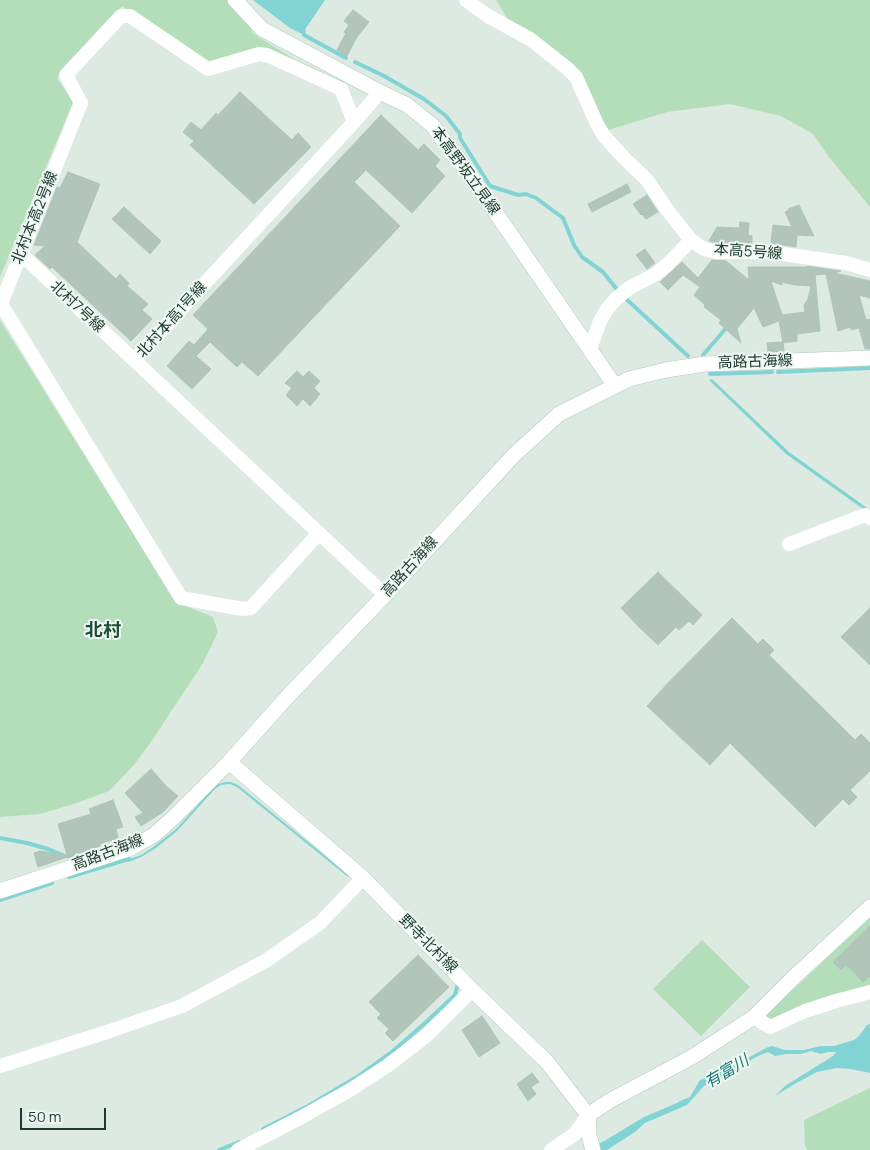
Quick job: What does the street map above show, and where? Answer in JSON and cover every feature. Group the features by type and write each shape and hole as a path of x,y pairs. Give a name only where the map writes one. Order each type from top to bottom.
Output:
{"street":[{"name":"本高野坂立見線","path":"235,0 262,29 407,105 432,125 458,158 614,386"},
{"path":"466,0 488,16 530,39 576,77 604,136 647,180 691,240 656,274 629,288 617,298 600,321 590,349"},
{"name":"北村本高2号線","path":"319,533 251,608 243,609 181,598 1,304 81,103 66,75 121,16 130,16 208,69 259,54 267,55 341,89 354,122"},
{"name":"北村本高1号線","path":"380,92 134,360 385,595"},
{"name":"本高5号線","path":"691,240 704,249 716,252 770,252 846,263 870,270"},
{"name":"北村7号線","path":"21,254 134,360"},
{"name":"高路古海線","path":"0,891 131,848 154,835 229,762 288,695 385,595 514,455 559,414 629,379 666,370 705,364 870,358"},
{"path":"789,544 865,515 870,518"},
{"name":"野寺北村線","path":"229,762 363,878 472,990 547,1062 588,1115"},
{"path":"0,1066 182,1006 267,960 320,923 363,878"},
{"path":"551,1150 575,1134 588,1115 611,1100 692,1057 754,1017 870,906"},
{"path":"238,1150 350,1090 387,1066 425,1036 472,990"},
{"path":"754,1017 770,1027 805,1011 870,992"},
{"path":"588,1115 589,1135 593,1150"}],"green space":[{"path":"0,0 228,0 251,28 252,33 294,59 344,82 345,86 259,47 214,63 204,62 122,6 57,78 73,102 0,277"},
{"path":"496,0 870,0 870,207 829,157 813,134 781,116 730,104 667,112 605,131 582,84 512,26"},
{"path":"0,320 176,602 213,617 218,632 203,663 153,739 133,766 109,791 40,814 0,817"},
{"path":"870,918 870,989 774,1020 765,1016"},
{"path":"702,940 750,987 701,1036 653,989"},
{"path":"870,1088 870,1150 808,1150 805,1146 804,1120"}],"water":[{"path":"253,0 325,0 302,34 290,28"},
{"path":"712,379 789,452 870,510 870,514 786,454 709,380"},
{"path":"225,782 238,785 349,875 348,877 237,787 230,784 221,785 215,789 177,831 156,848 141,857 128,862 126,860 141,855 176,829 214,787"},
{"name":"有富川","path":"870,1024 870,1073 836,1068 817,1072 775,1096 785,1086 833,1056 836,1052 821,1054 811,1051 801,1054 775,1056 768,1052 717,1078 704,1086 687,1105 645,1123 635,1132 607,1150 587,1150 644,1117 690,1097 700,1080 731,1067 768,1047 772,1046 785,1050 804,1050 821,1046 834,1046 854,1040"}],"building":[{"path":"353,10 369,22 357,37 347,56 337,50 349,25 344,21"},
{"path":"240,92 292,140 298,133 311,147 254,204 190,145 194,141 183,132 191,122 201,130 216,113 218,115"},
{"path":"381,115 418,150 424,144 440,160 435,166 445,176 412,213 366,170 354,182 400,226 258,376 242,362 237,367 210,342 196,356 211,369 192,389 167,366 189,341 194,345 208,329 193,315"},
{"path":"68,172 100,184 77,242 116,279 120,274 129,283 127,286 148,304 142,310 152,319 131,341 52,267 50,269 35,255 45,246 34,245 57,187 60,188"},
{"path":"627,184 631,192 592,212 588,204"},
{"path":"647,195 658,212 646,219 633,204"},
{"path":"799,205 814,236 797,235 796,247 771,243 773,225 792,227 785,212"},
{"path":"124,207 161,241 150,254 112,219"},
{"path":"740,222 749,223 748,235 752,236 752,243 717,243 709,241 717,227 739,228"},
{"path":"645,249 655,263 647,269 636,255"},
{"path":"712,260 726,261 749,280 748,267 807,266 841,271 834,273 870,281 870,298 859,295 866,320 870,319 870,349 865,349 859,328 851,330 851,327 838,331 826,274 815,275 820,331 797,334 797,341 783,343 779,321 763,327 754,308 737,329 741,343 719,323 721,320 704,307 705,305 694,295 700,287 683,275 668,290 660,282 682,262 698,278","holes":["771,281 782,285 782,282 811,286 808,299 804,305 805,312 782,315"]},
{"path":"783,342 784,351 768,352 767,343"},
{"path":"297,371 303,377 309,371 320,381 314,388 320,394 310,406 303,399 297,406 286,395 292,388 285,383"},
{"path":"658,572 702,615 693,625 689,621 679,630 676,627 658,645 621,608"},
{"path":"870,608 870,665 841,637"},
{"path":"732,618 758,644 763,639 774,650 769,655 855,740 861,734 870,743 870,771 850,790 857,797 849,805 843,799 815,827 730,743 710,765 647,706"},
{"path":"151,769 178,796 163,812 141,826 135,817 143,813 125,793"},
{"path":"113,800 123,827 116,829 118,838 38,867 34,853 40,851 67,855 58,824 91,814 89,809"},
{"path":"870,926 870,976 863,982 846,964 841,970 833,962"},
{"path":"418,955 449,987 393,1041 385,1033 389,1029 377,1018 381,1014 369,1002"},
{"path":"482,1016 500,1043 479,1057 462,1030"},
{"path":"532,1073 539,1082 531,1087 536,1094 528,1101 517,1084"}],"waterway":[{"path":"303,27 304,35 346,58"},
{"path":"355,62 424,99 446,116 460,134 460,138 490,186 518,195 526,194 536,198 563,218 574,245 582,257 603,272 619,292"},
{"path":"624,297 688,356"},
{"path":"703,355 728,326"},
{"path":"778,372 870,368"},
{"path":"710,374 772,372"},
{"path":"0,838 27,843 65,856 73,856"},
{"path":"69,877 129,859"},
{"path":"0,900 52,883"},
{"path":"263,1129 308,1106 357,1077 393,1051 455,995 458,983 456,981"},
{"path":"219,1150 239,1142"}],"district":[{"name":"北村","path":"103,631"}]}
